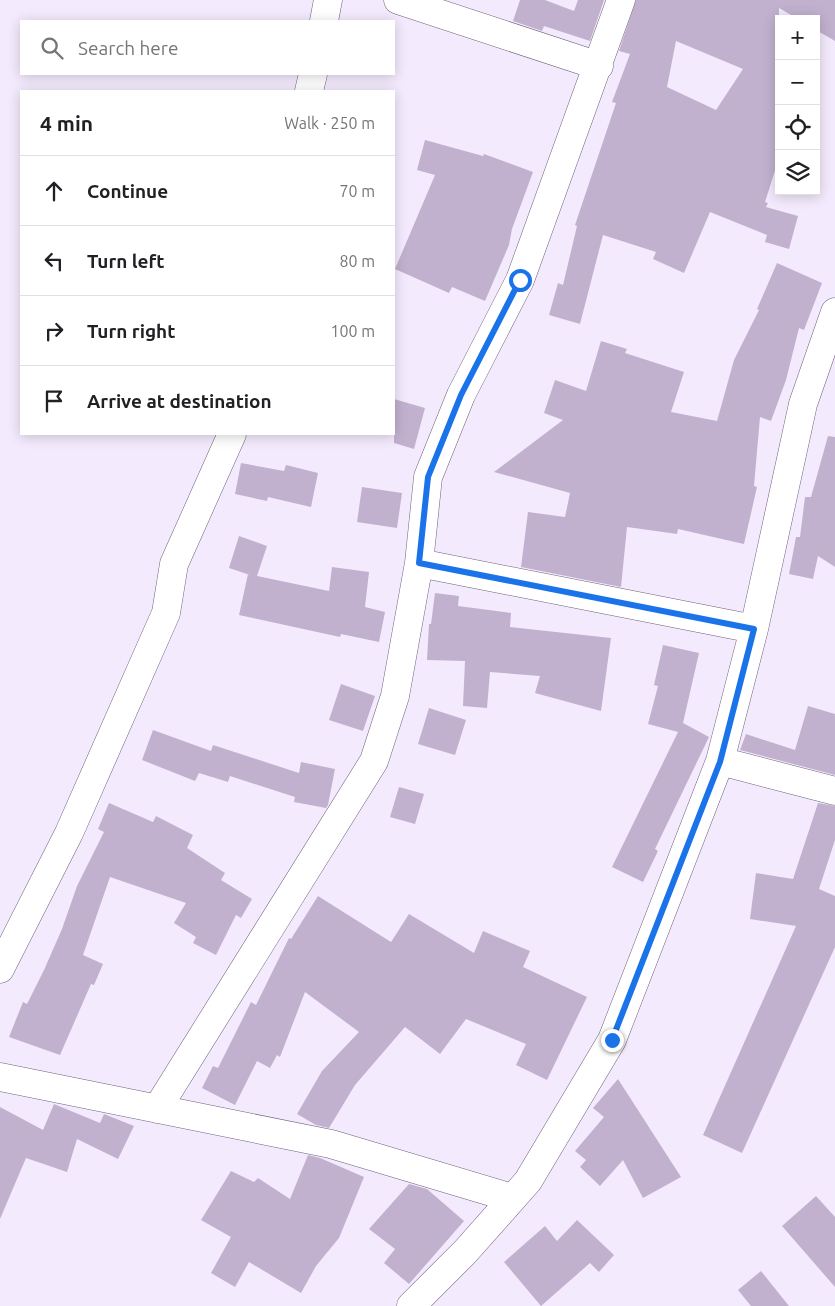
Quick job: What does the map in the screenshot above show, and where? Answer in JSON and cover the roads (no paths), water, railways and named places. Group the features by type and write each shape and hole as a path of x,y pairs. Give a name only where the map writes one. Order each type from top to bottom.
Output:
{"street":[{"path":"324,20 328,0"},
{"path":"398,0 599,66"},
{"path":"157,1109 374,761 395,696 419,563 428,477 461,395 520,280 622,0"},
{"path":"309,90 313,75"},
{"path":"411,1306 465,1252 528,1181 612,1040 720,762 754,629 803,404 835,312"},
{"path":"0,969 70,833 166,613 174,564 232,435"},
{"path":"419,563 754,629"},
{"path":"720,762 835,791"},
{"path":"0,1077 331,1144 512,1198"}]}
